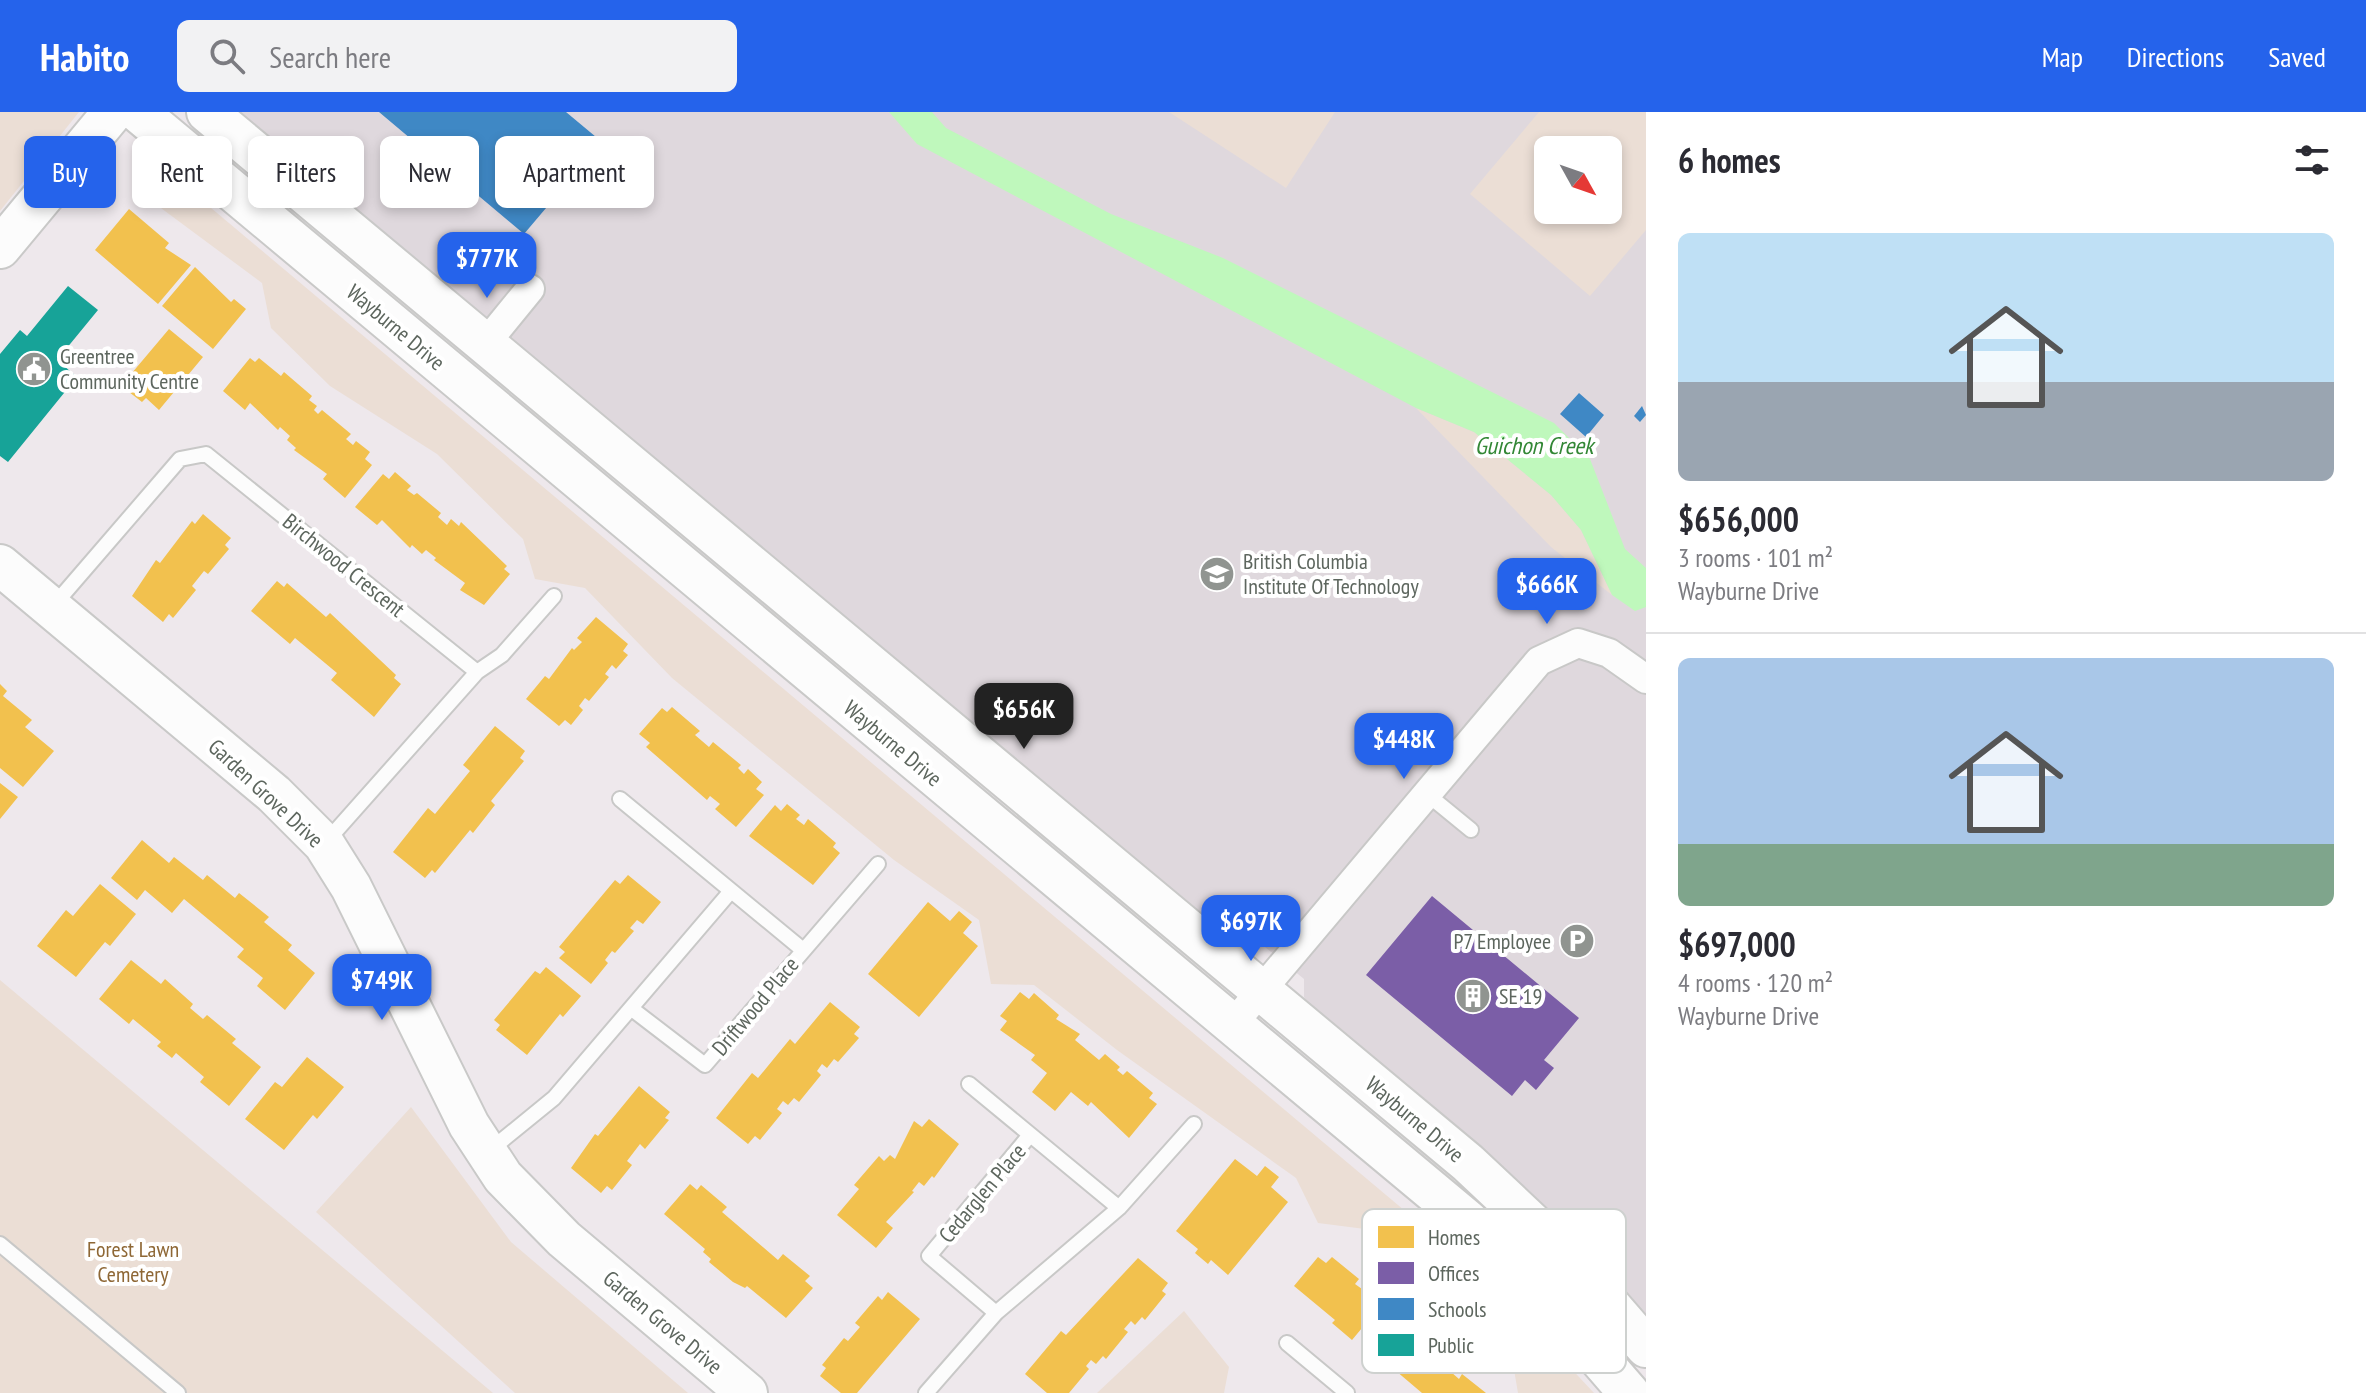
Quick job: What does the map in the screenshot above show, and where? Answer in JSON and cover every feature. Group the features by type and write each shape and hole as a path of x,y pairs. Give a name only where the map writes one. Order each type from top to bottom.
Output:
{"street":[{"path":"0,248 113,112"},
{"name":"Wayburne Drive","path":"138,112 1451,1209"},
{"name":"Wayburne Drive","path":"207,112 1261,990 1519,1209"},
{"path":"485,344 530,289"},
{"name":"Garden Grove Drive","path":"0,565 274,794 324,844 351,887 486,1153 525,1203 747,1393"},
{"path":"1232,1025 1539,661 1578,643 1609,653 1646,679"},
{"name":"Wayburne Drive","path":"1626,1324 1646,1347"},
{"name":"Wayburne Drive","path":"1613,1373 1629,1393"}],"lane":[{"name":"Birchwood Crescent","path":"52,608 180,459 206,454 477,672"},
{"path":"324,844 477,672 502,655 554,596"},
{"path":"1427,794 1471,830"},
{"name":"Driftwood Place","path":"620,799 803,950"},
{"name":"Driftwood Place","path":"632,1009 705,1065 878,864"},
{"path":"486,1153 554,1098 731,891"},
{"name":"Cedarglen Place","path":"969,1084 1119,1208"},
{"path":"926,1393 996,1313 1119,1208 1194,1124"},
{"name":"Cedarglen Place","path":"996,1313 929,1256 1030,1135"},
{"path":"0,1244 178,1393"},
{"path":"1287,1343 1347,1393"}],"shaded area":[{"name":"British Columbia Institute Of Technology","path":"233,112 1646,112 1646,1315 1626,1292 1626,1209 1547,1209 1313,1011 1304,997 1304,979 1254,938 1247,943 1231,942 348,208 364,208 364,136 262,136"}],"green space":[{"path":"0,112 79,112 60,136 24,136 24,181 0,211"},
{"path":"1169,112 1335,112 1286,188"},
{"path":"1539,112 1646,112 1646,230 1590,296 1470,194"},
{"path":"161,208 211,208 1403,1209 1362,1209 1362,1229 1318,1223 1296,1178 1117,1050 1034,985 991,984 979,920 894,860 672,678 585,588 535,579 523,539 437,454 330,386 271,328 262,283"},
{"path":"1416,408 1474,432 1551,495 1581,530 1612,595 1551,547"},
{"name":"Forest Lawn Cemetery","path":"0,980 493,1393 0,1393"},
{"path":"411,1107 511,1242 688,1393 515,1393 316,1212"},
{"path":"1184,1311 1229,1367 1224,1393 1097,1393"},
{"path":"1515,1373 1575,1373 1594,1393 1518,1393"}],"water":[{"name":"Guichon Creek","path":"889,112 932,112 946,128 1111,214 1223,258 1554,423 1590,459 1625,549 1646,568 1646,607 1635,611 1612,595 1581,530 1551,495 1474,432 1416,408 917,144"}],"building: Homes":[{"path":"129,209 169,243 165,248 191,265 158,304 95,250"},
{"path":"195,267 231,302 234,299 246,309 213,349 162,306"},
{"path":"169,329 203,357 159,410 146,398 142,402 129,392 134,386 126,380"},
{"path":"250,358 255,362 259,358 281,376 284,372 312,396 309,400 317,406 314,410 318,414 322,410 351,434 346,439 353,445 356,441 370,452 365,459 372,465 345,498 323,479 327,474 294,450 296,448 287,440 290,436 280,427 278,430 250,403 245,410 223,391"},
{"path":"395,472 411,486 407,490 414,495 417,493 441,513 438,517 447,525 451,519 459,526 461,522 507,566 504,569 510,574 484,605 460,590 465,583 434,560 436,558 426,550 422,554 412,545 410,548 382,520 377,525 355,507 383,474 389,479"},
{"path":"203,514 231,538 225,545 229,549 208,574 204,571 192,586 196,590 173,618 169,614 163,622 132,596 156,560 160,563 192,521 195,524"},
{"path":"277,581 284,587 287,583 326,617 330,613 396,675 394,678 401,684 374,717 331,680 337,673 295,638 290,644 251,611"},
{"path":"596,617 628,644 623,651 628,655 616,669 612,665 605,674 609,677 589,701 585,698 579,706 583,710 571,725 565,720 559,726 526,699 545,676 549,679 572,648 574,650 582,642 577,638"},
{"path":"0,684 7,691 3,696 32,720 25,727 54,751 23,787 0,768"},
{"path":"672,707 700,731 695,735 709,747 713,742 741,765 738,768 744,774 748,769 762,782 756,789 764,795 736,827 715,809 720,804 710,796 707,800 646,747 650,743 639,734 662,708 667,712"},
{"path":"495,726 525,751 520,758 524,761 491,801 495,805 473,833 470,830 435,873 432,870 425,878 393,852 428,808 435,814 470,771 463,765"},
{"path":"0,783 18,797 0,819"},
{"path":"787,804 800,815 796,819 804,825 808,819 836,843 833,847 840,853 813,885 749,836 775,805 781,811"},
{"path":"142,840 169,863 174,857 203,880 207,875 235,898 239,893 269,917 264,922 292,945 288,950 315,973 285,1010 257,986 263,978 237,957 244,949 184,899 172,913 145,890 137,900 111,878"},
{"path":"628,875 661,902 643,924 637,920 630,928 634,931 615,953 612,951 605,960 608,963 591,984 559,958 565,952 559,947 615,880 620,884"},
{"path":"100,884 136,914 110,946 105,942 76,977 37,946 66,910 73,916"},
{"path":"928,902 950,921 959,911 972,922 963,933 978,946 919,1017 868,974"},
{"path":"131,960 161,984 165,979 193,1004 190,1008 203,1019 207,1015 236,1039 232,1043 261,1067 229,1106 200,1082 204,1077 176,1053 172,1058 157,1046 161,1042 133,1019 129,1024 99,999"},
{"path":"546,967 581,996 563,1017 560,1014 527,1055 496,1030 500,1025 494,1020 535,971 540,974"},
{"path":"1020,992 1029,999 1034,993 1059,1015 1056,1019 1080,1034 1075,1040 1099,1060 1105,1054 1120,1067 1117,1070 1123,1075 1127,1071 1153,1093 1149,1098 1157,1104 1129,1138 1091,1102 1088,1106 1071,1092 1055,1111 1032,1092 1047,1073 1031,1060 1035,1055 1000,1030 1007,1021 1000,1016"},
{"path":"830,1002 860,1027 854,1034 859,1038 838,1062 834,1059 827,1068 822,1064 817,1071 821,1075 799,1102 794,1098 788,1105 783,1101 777,1109 782,1113 760,1140 755,1136 748,1144 716,1118 752,1073 758,1078 790,1039 795,1044"},
{"path":"307,1057 344,1087 317,1119 313,1115 284,1150 245,1119 275,1082 282,1087"},
{"path":"639,1086 670,1112 665,1118 669,1120 645,1149 640,1144 627,1161 632,1165 612,1190 607,1186 601,1193 571,1168 595,1134 598,1136"},
{"path":"929,1119 959,1144 934,1178 932,1176 924,1186 919,1182 914,1192 886,1222 893,1228 876,1248 837,1215 859,1189 854,1185 879,1156 884,1161 890,1155 895,1159 914,1121 922,1127"},
{"path":"1235,1159 1257,1176 1265,1166 1279,1177 1271,1187 1288,1202 1228,1275 1211,1260 1208,1264 1195,1253 1198,1249 1176,1231"},
{"path":"690,1184 697,1190 701,1185 727,1207 722,1212 778,1260 783,1254 810,1276 805,1281 813,1288 786,1318 747,1286 745,1288 733,1282 709,1262 711,1259 703,1252 705,1249 664,1214"},
{"path":"1318,1257 1326,1263 1332,1257 1359,1279 1355,1284 1362,1289 1362,1328 1352,1340 1332,1323 1335,1320 1294,1286"},
{"path":"1138,1258 1168,1283 1162,1291 1166,1294 1145,1320 1142,1317 1135,1325 1131,1321 1124,1329 1128,1332 1106,1359 1103,1356 1096,1364 1091,1360 1086,1366 1089,1369 1069,1393 1047,1393 1025,1374 1061,1331 1066,1335"},
{"path":"888,1292 920,1319 857,1393 841,1393 820,1376 826,1368 822,1365 844,1338 848,1341 860,1327 855,1323 878,1296 882,1300"},
{"path":"1398,1373 1452,1373 1459,1379 1462,1374 1486,1393 1422,1393"}],"building: Offices":[{"name":"SE 19","path":"1432,896 1579,1018 1544,1060 1554,1068 1536,1090 1525,1080 1512,1096 1366,975"}],"building: Schools":[{"path":"379,112 566,112 595,136 495,136 495,208 546,208 524,234 479,196 479,136 408,136"},
{"path":"1579,393 1604,415 1586,437 1560,414"},
{"path":"1642,406 1646,415 1640,422 1634,416"}],"building: Public":[{"name":"Greentree Community Centre","path":"68,286 98,310 57,360 77,377 8,462 0,456 0,354 20,330 27,336"}],"place":[{"name":"Greentree Community Centre","path":"34,369"},
{"name":"British Columbia Institute Of Technology","path":"1217,574"},
{"name":"P7 Employee","path":"1577,941"},
{"name":"SE 19","path":"1473,996"}]}
